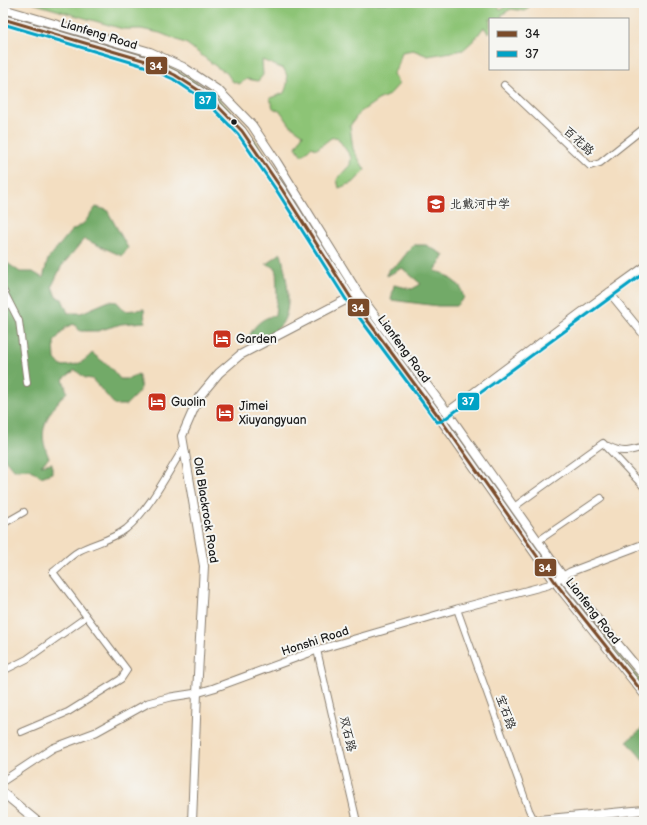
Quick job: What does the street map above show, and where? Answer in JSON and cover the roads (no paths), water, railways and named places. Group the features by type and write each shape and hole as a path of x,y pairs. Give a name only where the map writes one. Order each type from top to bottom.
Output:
{"main road":[{"name":"Lianfeng Road","path":"3,9 150,52 183,67 219,91 252,125 276,161 355,295 447,412 563,576 644,676"},
{"name":"Lianfeng Road","path":"3,19 146,61 175,75 209,97 242,131 554,581 644,694"},
{"name":"Old Blackrock Road","path":"192,822 204,566 182,436 199,397 219,373 240,355 355,295"},
{"path":"3,793 38,822"},
{"path":"517,822 644,810"}],"street":[{"name":"百花路","path":"504,85 590,166 600,163 644,128"},
{"path":"439,417 644,267"},
{"path":"3,290 19,320 27,383"},
{"path":"609,292 644,335"},
{"path":"514,507 603,443"},
{"path":"603,443 615,450 625,452 644,447"},
{"path":"603,443 644,487"},
{"path":"21,732 68,712 121,679 127,670 53,572 78,551 111,539 126,529 139,515 154,494 184,447"},
{"path":"538,541 601,498"},
{"path":"3,524 24,512"},
{"name":"Honshi Road","path":"3,782 53,748 96,732 148,703 214,688 317,650 457,609 548,585 570,572 644,544"},
{"name":"宝石路","path":"457,609 529,810 535,821"},
{"path":"3,671 27,659 82,620"},
{"name":"双石路","path":"317,650 356,822"}],"place":[{"name":"北戴河中学","path":"436,204"},
{"name":"Garden","path":"222,339"},
{"name":"Guolin","path":"157,402"},
{"name":"Jimei Xiuyangyuan","path":"225,413"}]}
